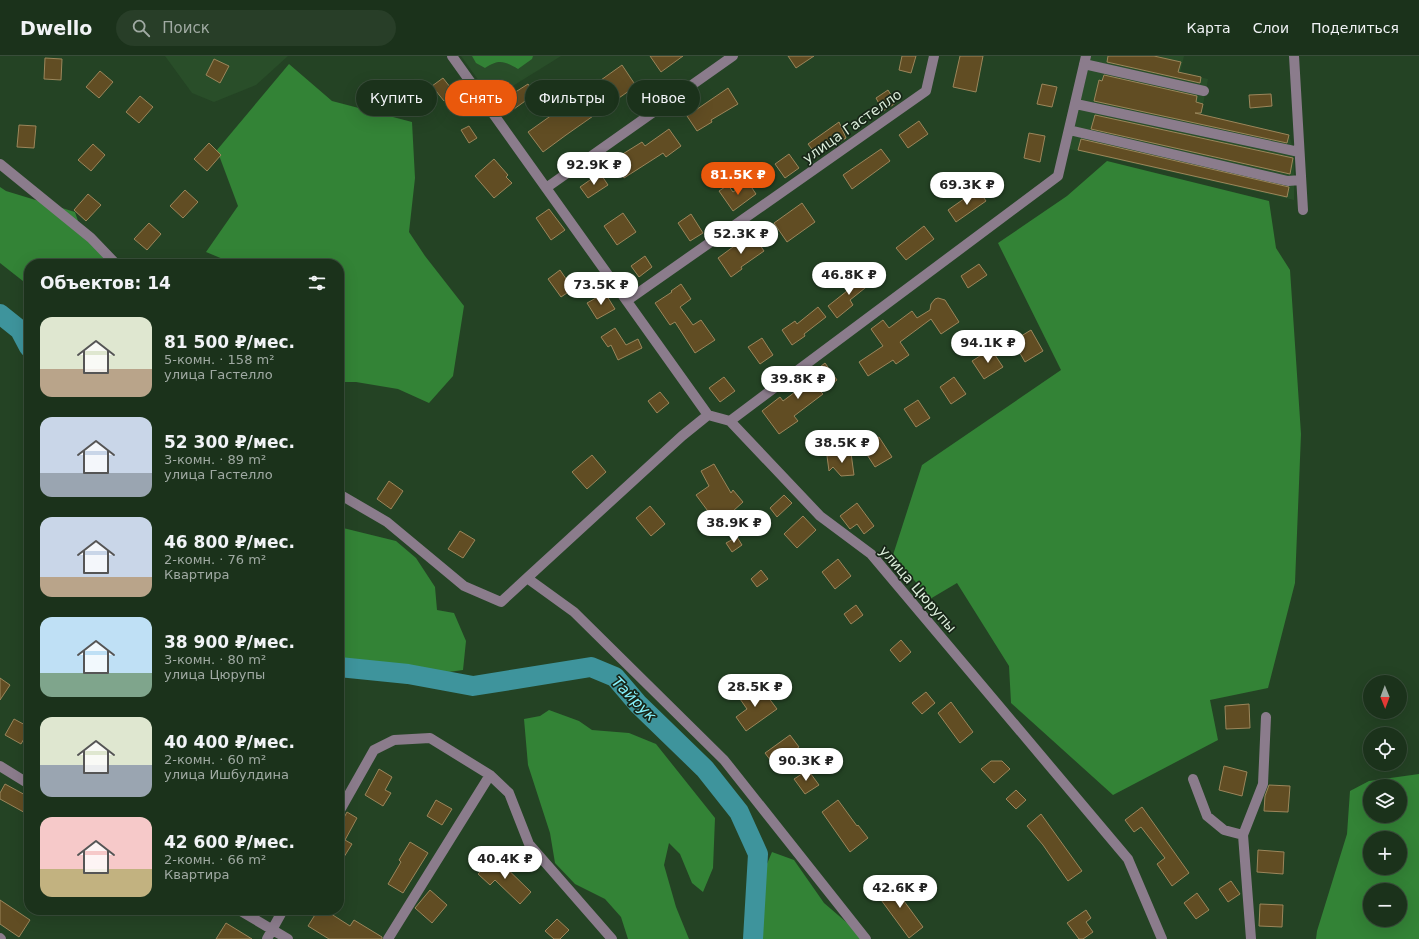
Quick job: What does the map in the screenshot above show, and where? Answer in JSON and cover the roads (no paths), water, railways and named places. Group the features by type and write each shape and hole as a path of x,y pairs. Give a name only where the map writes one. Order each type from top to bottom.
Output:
{"street":[{"path":"452,56 628,300 708,415 730,420 1058,176 1076,104 1085,60 1204,92"},
{"path":"546,188 733,56"},
{"name":"улица Гастелло","path":"628,300 926,91 934,56"},
{"path":"1294,56 1303,210"},
{"path":"1076,104 1299,152"},
{"path":"1069,130 1288,181 1301,180"},
{"path":"0,164 91,238 111,259"},
{"path":"344,497 387,522 464,586 501,602 682,436 708,415"},
{"name":"улица Цюрупы","path":"730,420 820,516 871,554 1128,859 1162,939"},
{"path":"527,578 574,612 724,760 866,939"},
{"path":"1251,939 1243,836 1262,784 1266,717"},
{"path":"344,803 374,750 394,740 430,738 490,775 508,793 529,844 612,939"},
{"path":"0,766 24,781"},
{"path":"388,939 490,775"},
{"path":"1193,779 1207,816 1224,830 1243,836"},
{"path":"247,915 288,939"},
{"path":"266,939 280,915"}],"waterway":[{"name":"Тайрук","path":"0,314 20,330 24,338"},
{"name":"Тайрук","path":"344,668 408,674 473,686 591,667 615,677 638,704 705,769 739,812 758,854 753,939"}]}
